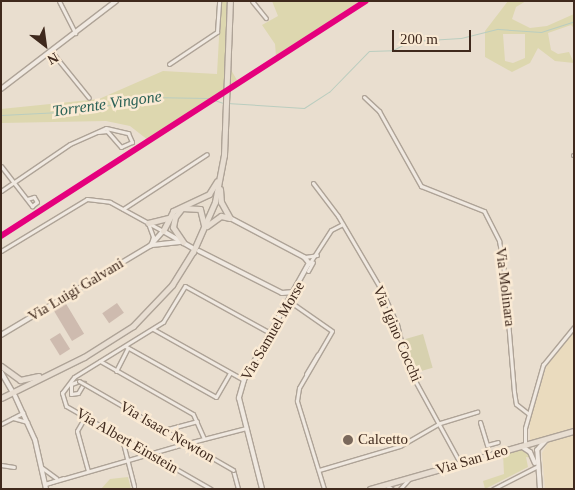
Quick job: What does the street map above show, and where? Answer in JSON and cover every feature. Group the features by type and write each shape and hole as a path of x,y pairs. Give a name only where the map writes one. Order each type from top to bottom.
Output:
{"main road":[{"path":"1,398 56,371 133,326 172,285 204,230 220,177 228,125 230,1"},
{"path":"163,230 168,217 176,208 209,194 220,177"},
{"path":"220,177 221,202 230,218"},
{"path":"182,208 200,209 204,218 204,230"},
{"path":"163,230 182,208"},
{"path":"182,208 175,217 173,227 183,242"},
{"path":"204,230 221,216 230,218"},
{"path":"148,223 168,217"},
{"path":"1,366 15,378 25,380 56,371"},
{"name":"Via San Leo","path":"370,489 574,431"}],"street":[{"path":"59,1 75,32"},
{"path":"1,82 3,88 116,1"},
{"path":"169,64 217,32 219,1"},
{"path":"252,1 266,18"},
{"path":"52,51 89,98"},
{"name":"Via Molinara","path":"364,97 379,111 421,186 484,211 499,241 503,261 516,404 529,414"},
{"path":"1,192 70,144 98,132 118,128 130,134 132,142 121,146 107,131 98,132"},
{"path":"123,209 207,154"},
{"path":"1,166 13,184 27,199"},
{"name":"Via Igino Cocchi","path":"313,182 343,224 382,291 397,324 408,366 460,463"},
{"path":"1,252 87,199 102,199 163,230 193,248"},
{"path":"230,218 307,261 314,259"},
{"path":"148,223 153,237 150,246"},
{"path":"308,270 331,230 343,224"},
{"name":"Via Luigi Galvani","path":"1,335 150,246 163,230"},
{"name":"Via Luigi Galvani","path":"150,246 183,242"},
{"path":"199,251 282,294 331,326 323,347 305,378 297,401 324,488"},
{"path":"307,261 317,255"},
{"name":"Via Samuel Morse","path":"262,489 239,398 244,380 271,334 289,298 308,270 307,261"},
{"path":"158,332 185,286 271,334"},
{"path":"163,322 126,347 100,361 186,409 197,421 204,439"},
{"path":"536,465 530,452 523,445 529,414 543,365 574,327"},
{"path":"152,329 244,380"},
{"path":"116,371 126,347"},
{"path":"126,347 216,397 230,373"},
{"name":"Via Albert Einstein","path":"100,361 68,382 62,394 63,403 212,489"},
{"path":"1,372 12,391"},
{"name":"Via Isaac Newton","path":"83,385 74,394 69,391 71,384 79,381 173,435 233,470 238,489"},
{"path":"15,396 27,422 45,486 58,479 184,444"},
{"path":"16,416 19,404"},
{"path":"319,470 400,446 440,423 477,412"},
{"path":"1,424 23,413"},
{"path":"16,416 27,422"},
{"path":"85,417 78,438 88,471"},
{"path":"164,430 197,421"},
{"path":"480,422 487,445 498,442"},
{"path":"173,435 175,427"},
{"path":"192,442 246,428"},
{"path":"122,438 134,486"},
{"path":"537,450 550,438"},
{"path":"530,452 533,443"},
{"path":"533,443 537,450 536,465 540,489"},
{"path":"1,465 14,467"},
{"path":"493,489 536,465"},
{"path":"41,468 58,479"},
{"path":"395,482 400,489 411,477"},
{"path":"53,489 58,479"},
{"path":"385,484 393,489 395,482"}],"shaded area":[{"path":"221,1 228,1 230,68 238,82 148,140 130,126 106,121 1,123 1,109 99,99 163,71 217,74"},
{"path":"272,1 360,1 276,56 275,44 262,25 278,16"},
{"path":"508,1 526,1 516,7 512,19 530,28 547,26 574,14 574,28 571,25 548,33 551,50 558,54 569,52 574,63 555,61 538,48 530,63 512,72 485,57 485,31","holes":["503,34 525,34 525,58 513,63 505,61"]},
{"path":"574,329 574,429 530,441 530,421 546,367"},
{"path":"423,334 433,368 413,373 404,340"},
{"path":"574,434 574,489 545,489 542,453 549,441"},
{"path":"523,449 532,458 526,457 528,467 485,489 483,481 504,474 503,454"},
{"path":"128,477 131,489 101,489 110,479"}],"building":[{"path":"65,302 84,334 72,341 53,309"},
{"path":"117,303 124,313 109,323 102,313"},
{"path":"60,333 70,349 60,355 50,339"}],"waterway":[{"name":"Torrente Vingone","path":"227,103 304,108 329,92 369,51 393,50 411,41 461,38 498,29 541,32 574,21"},
{"name":"Torrente Vingone","path":"1,115 80,111 147,97 208,98 223,103"}],"transit line":[{"path":"1,236 366,1"}],"place":[{"name":"Calcetto","path":"348,440"}]}
